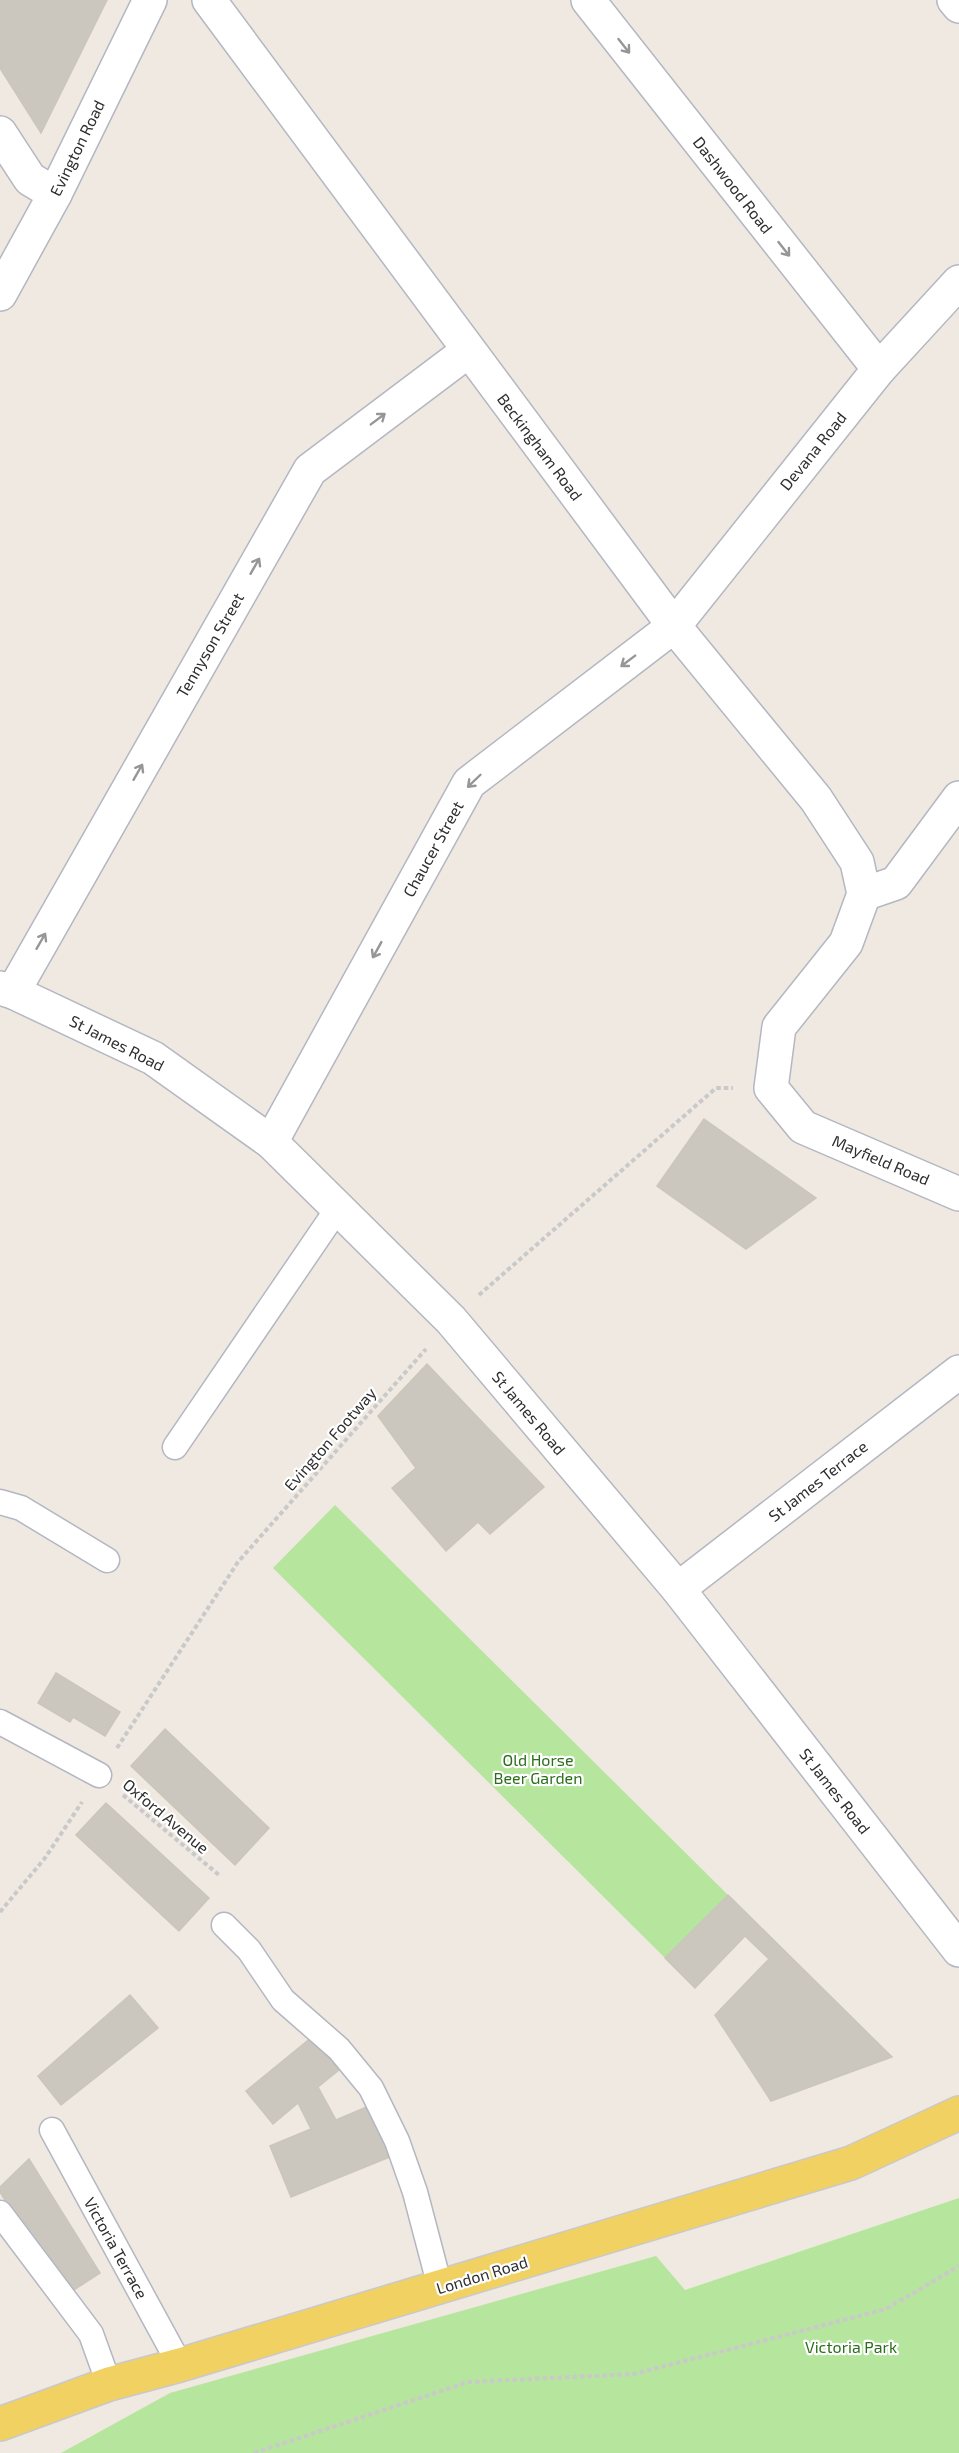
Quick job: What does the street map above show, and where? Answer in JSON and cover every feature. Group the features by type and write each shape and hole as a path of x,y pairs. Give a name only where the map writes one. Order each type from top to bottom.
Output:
{"main road":[{"name":"London Road","path":"0,2424 109,2384 180,2365 851,2163 959,2113"}],"street":[{"name":"Evington Road","path":"0,294 55,194 150,0"},
{"name":"Beckingham Road","path":"209,0 674,626 816,798 857,862 864,894"},
{"name":"Dashwood Road","path":"588,0 879,369"},
{"path":"954,0 959,6"},
{"path":"0,133 30,179 55,194"},
{"name":"Devana Road","path":"674,626 879,369 959,282"},
{"name":"Tennyson Street","path":"6,990 310,470 468,351"},
{"name":"Chaucer Street","path":"271,1142 469,783 674,626"},
{"path":"771,1088 779,1027 846,943 864,894 896,883 959,798"},
{"name":"St James Road","path":"6,990 153,1058 271,1142 451,1320 678,1589 959,1950"},
{"name":"Mayfield Road","path":"771,1088 802,1127 959,1194"},
{"name":"St James Terrace","path":"678,1589 959,1372"}],"lane":[{"path":"175,1447 338,1208"},
{"path":"0,1502 21,1508 107,1560"},
{"path":"0,1722 99,1775"},
{"path":"224,1925 249,1950 283,2000 339,2049 371,2088 398,2141 415,2192 440,2287"},
{"name":"Victoria Terrace","path":"52,2130 180,2365"},
{"path":"0,2213 91,2334 109,2384"}],"path":[{"name":"Evington Footway","path":"0,1912 45,1858 238,1562 451,1320 716,1088 771,1088"},
{"name":"Oxford Avenue","path":"99,1775 219,1875"},
{"path":"254,2453 468,2382 634,2374 886,2309 959,2266"}],"green space":[{"name":"Old Horse Beer Garden","path":"335,1505 728,1895 665,1958 273,1568"},
{"name":"Victoria Park","path":"959,2198 959,2453 61,2453 170,2393 656,2256 685,2290"}],"building":[{"path":"0,0 107,0 41,133 0,68"},
{"path":"704,1119 816,1198 746,1249 657,1186"},
{"path":"427,1364 544,1487 490,1534 478,1522 446,1551 392,1488 416,1468 378,1416"},
{"path":"56,1673 120,1712 105,1736 73,1717 70,1722 38,1703"},
{"path":"165,1729 269,1828 235,1865 131,1766"},
{"path":"106,1803 209,1898 179,1931 76,1835"},
{"path":"728,1895 892,2057 771,2101 715,2015 769,1959 745,1936 695,1988 665,1958"},
{"path":"130,1995 158,2028 61,2105 38,2076"},
{"path":"312,2037 339,2070 318,2087 336,2120 376,2103 397,2154 291,2197 270,2146 311,2129 298,2103 273,2124 246,2091"},
{"path":"29,2159 100,2273 63,2297 0,2192 0,2187"}]}
